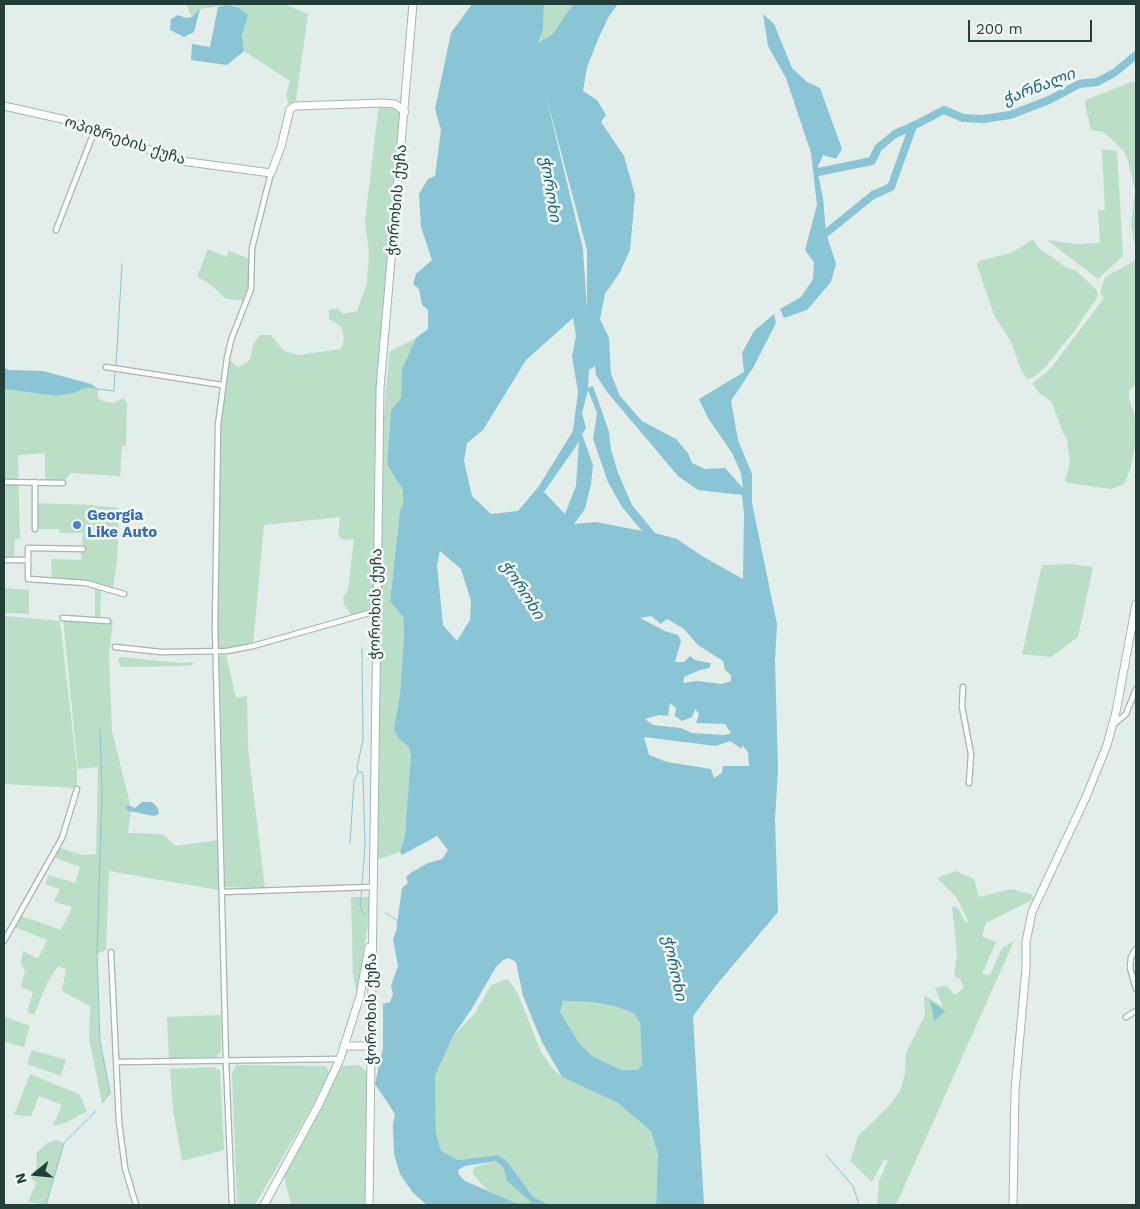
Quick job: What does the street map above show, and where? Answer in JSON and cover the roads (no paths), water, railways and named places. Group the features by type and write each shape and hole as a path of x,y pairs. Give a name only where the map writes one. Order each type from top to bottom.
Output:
{"street":[{"name":"ჭოროხის ქუჩა","path":"369,1205 380,388 414,4"},
{"path":"232,1205 226,1062 216,651 218,425 222,385 231,340 251,289 252,248 271,173 281,148 290,109 295,106 384,103 395,104 405,112"},
{"name":"ოპიზრების ქუჩა","path":"4,106 62,120 181,161 271,173"},
{"path":"56,230 94,132"},
{"path":"106,367 222,385"},
{"path":"4,482 63,483"},
{"path":"35,482 35,529"},
{"path":"83,548 28,548 28,579 86,583 124,594"},
{"path":"4,560 28,560"},
{"path":"1013,1205 1015,1090 1026,968 1026,942 1032,912 1086,797 1113,725 1136,604"},
{"path":"115,647 162,652 216,651 253,646 376,611"},
{"path":"62,618 108,620"},
{"path":"963,687 962,707 971,754 969,783"},
{"path":"1113,725 1126,714 1136,689"},
{"path":"4,941 62,838 77,789"},
{"path":"222,892 373,887"},
{"path":"264,1205 319,1104 345,1046 360,996 373,915"},
{"path":"1136,948 1131,957 1130,968 1136,989"},
{"path":"110,952 119,1122 125,1168 136,1205"},
{"path":"1126,1017 1136,1010"},
{"path":"345,1046 372,1046"},
{"path":"117,1062 340,1059"}],"water":[{"name":"ჭოროხი","path":"472,4 544,4 543,30 538,43 552,35 573,4 618,4 609,16 599,37 587,67 583,91 597,100 606,115 601,122 624,156 635,195 630,250 620,272 605,294 600,319 609,338 611,374 620,396 642,421 676,439 688,453 692,463 705,469 725,468 743,488 741,473 732,453 708,418 699,399 744,372 742,353 754,331 774,314 776,323 753,368 731,401 738,440 752,474 752,503 777,624 775,660 778,770 775,819 778,912 718,983 693,1016 704,1205 656,1205 658,1155 651,1131 618,1103 562,1077 542,1042 523,996 516,962 509,958 503,960 496,967 471,1010 453,1036 435,1076 436,1134 441,1151 458,1160 498,1155 507,1161 533,1197 550,1205 427,1205 413,1193 400,1174 394,1154 393,1124 395,1114 375,1084 383,1048 383,1004 390,1002 393,994 391,986 398,966 393,939 396,932 402,888 408,883 406,877 412,872 428,863 442,859 448,850 437,836 402,855 400,852 405,836 411,756 409,747 399,739 394,729 400,694 404,635 403,617 390,601 400,511 403,505 403,490 387,465 391,410 401,398 402,369 416,338 428,329 428,310 422,305 419,289 413,284 416,274 432,260 421,227 419,194 428,179 435,176 441,130 435,109 451,33","holes":["545,92 587,250 587,310 583,249","573,318 576,336 572,356 578,392 573,431 539,486 518,511 491,514 472,496 464,461 467,443 483,430 526,360","595,366 596,375 607,392 678,476 698,490 742,495 744,514 743,579 702,556 677,539 655,533 632,505 618,473 611,450 609,432 593,386 588,388 589,370","588,390 597,413 593,439 608,482 622,507 642,531 596,522 574,524 585,509 593,465 582,434 586,428 582,413","579,442 576,486 565,514 544,492","440,551 461,569 471,601 470,620 457,641 443,625 437,565","651,616 661,624 667,619 684,629 698,645 723,661 725,670 731,675 731,681 722,684 697,681 683,683 684,677 709,668 711,663 695,660 690,656 684,662 675,662 681,641 678,635 665,631 640,618","670,703 676,708 675,716 682,721 692,717 695,709 699,714 696,723 725,724 731,733 725,735 692,733 681,728 653,725 645,719 659,715 668,716","644,737 716,746 730,741 742,749 742,745 748,752 749,766 723,766 722,773 714,778 711,769 667,762 649,755","563,1001 592,1002 614,1006 634,1013 640,1023 642,1065 637,1070 621,1070 592,1056 579,1043 560,1012","496,1161 503,1167 507,1181 532,1203 516,1203 465,1181 459,1175 458,1170 465,1166"]},
{"path":"227,5 239,8 248,15 242,36 244,51 227,65 191,60 192,44 210,47 218,7"},
{"path":"200,9 194,32 184,37 170,30 171,19 178,15 186,18 192,17"},
{"path":"763,14 774,24 792,68 807,82 820,88 842,149 836,159 823,155 817,169 823,198 826,233 836,264 831,282 807,310 784,318 780,309 801,297 813,279 814,262 805,250 817,205 811,153 786,78 768,46"},
{"path":"4,368 9,370 43,371 91,384 98,389 85,388 74,393 56,396 5,389"},
{"path":"142,802 152,802 158,808 159,814 154,816 126,809 127,805 135,808"},
{"path":"930,1001 945,1011 934,1021 932,1008"}],"waterway":[{"name":"ჭარნალი","path":"826,233 873,195 891,187 913,126 944,110 963,118 983,119 1010,115 1049,100 1079,84 1097,82 1114,73 1136,55"},
{"path":"818,172 872,161 878,148 895,134 913,126"},
{"path":"116,366 122,264"},
{"path":"98,389 114,391 115,370"},
{"path":"358,772 357,767 363,740 362,648"},
{"path":"100,729 102,792 97,954 100,1041 110,1093 102,1103"},
{"path":"350,843 354,781 358,772 362,772 365,846 362,885"},
{"path":"362,889 360,905 362,912 365,914"},
{"path":"386,913 398,921"},
{"path":"46,1205 64,1143 96,1111"},
{"path":"826,1155 853,1186 859,1205"}],"place":[{"name":"Georgia Like Auto","path":"77,525"}]}
